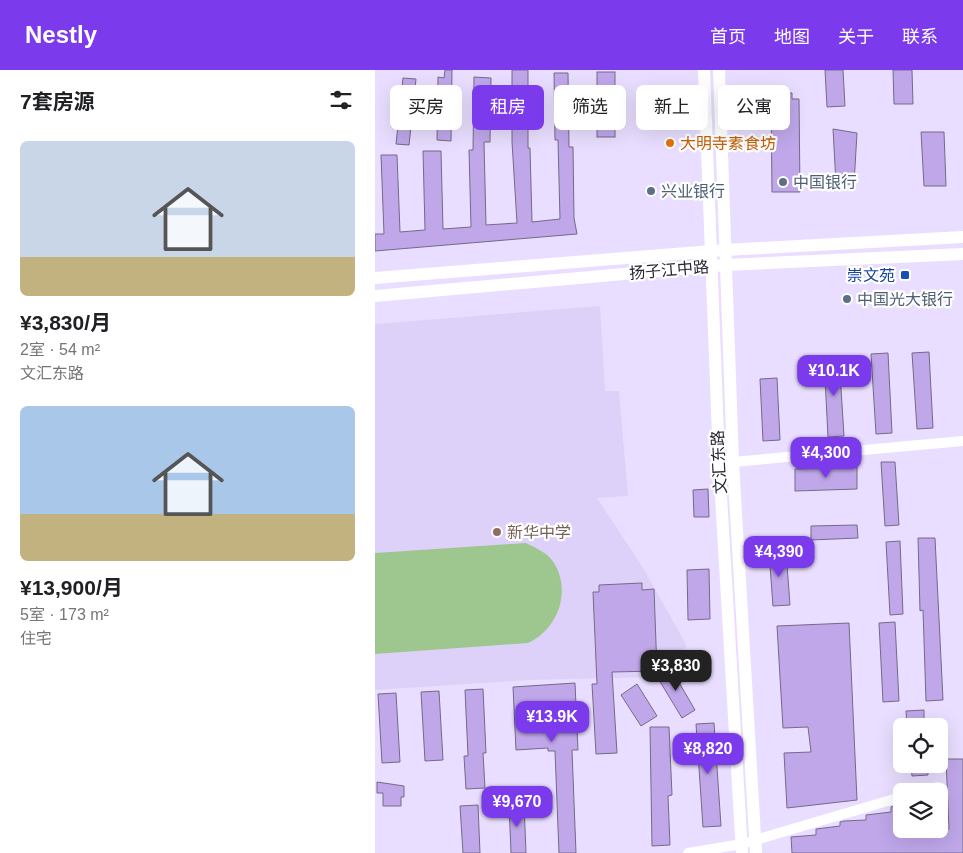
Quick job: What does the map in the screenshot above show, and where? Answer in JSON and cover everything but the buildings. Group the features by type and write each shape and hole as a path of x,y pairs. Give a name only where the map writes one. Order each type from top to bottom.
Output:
{"main road":[{"name":"文汇东路","path":"704,70 719,472 742,848"},
{"name":"文汇东路","path":"719,70 733,462 756,847"},
{"name":"扬子江中路","path":"375,278 710,251 963,237"},
{"name":"扬子江中路","path":"375,296 710,267 963,254"}],"street":[{"path":"733,462 963,440"},
{"path":"688,853 756,847 893,800"}],"shaded area":[{"name":"新华中学","path":"600,306 605,391 619,391 628,496 597,498 642,566 687,646 653,677 531,680 375,690 375,324"}],"green space":[{"path":"526,543 549,556 559,574 562,586 559,609 554,620 538,637 528,643 375,654 375,553"}],"place":[{"name":"大明寺素食坊","path":"670,143"},
{"name":"中国银行","path":"783,182"},
{"name":"兴业银行","path":"651,191"},
{"name":"崇文苑","path":"905,275"},
{"name":"中国光大银行","path":"847,299"},
{"name":"新华中学","path":"497,532"}]}
